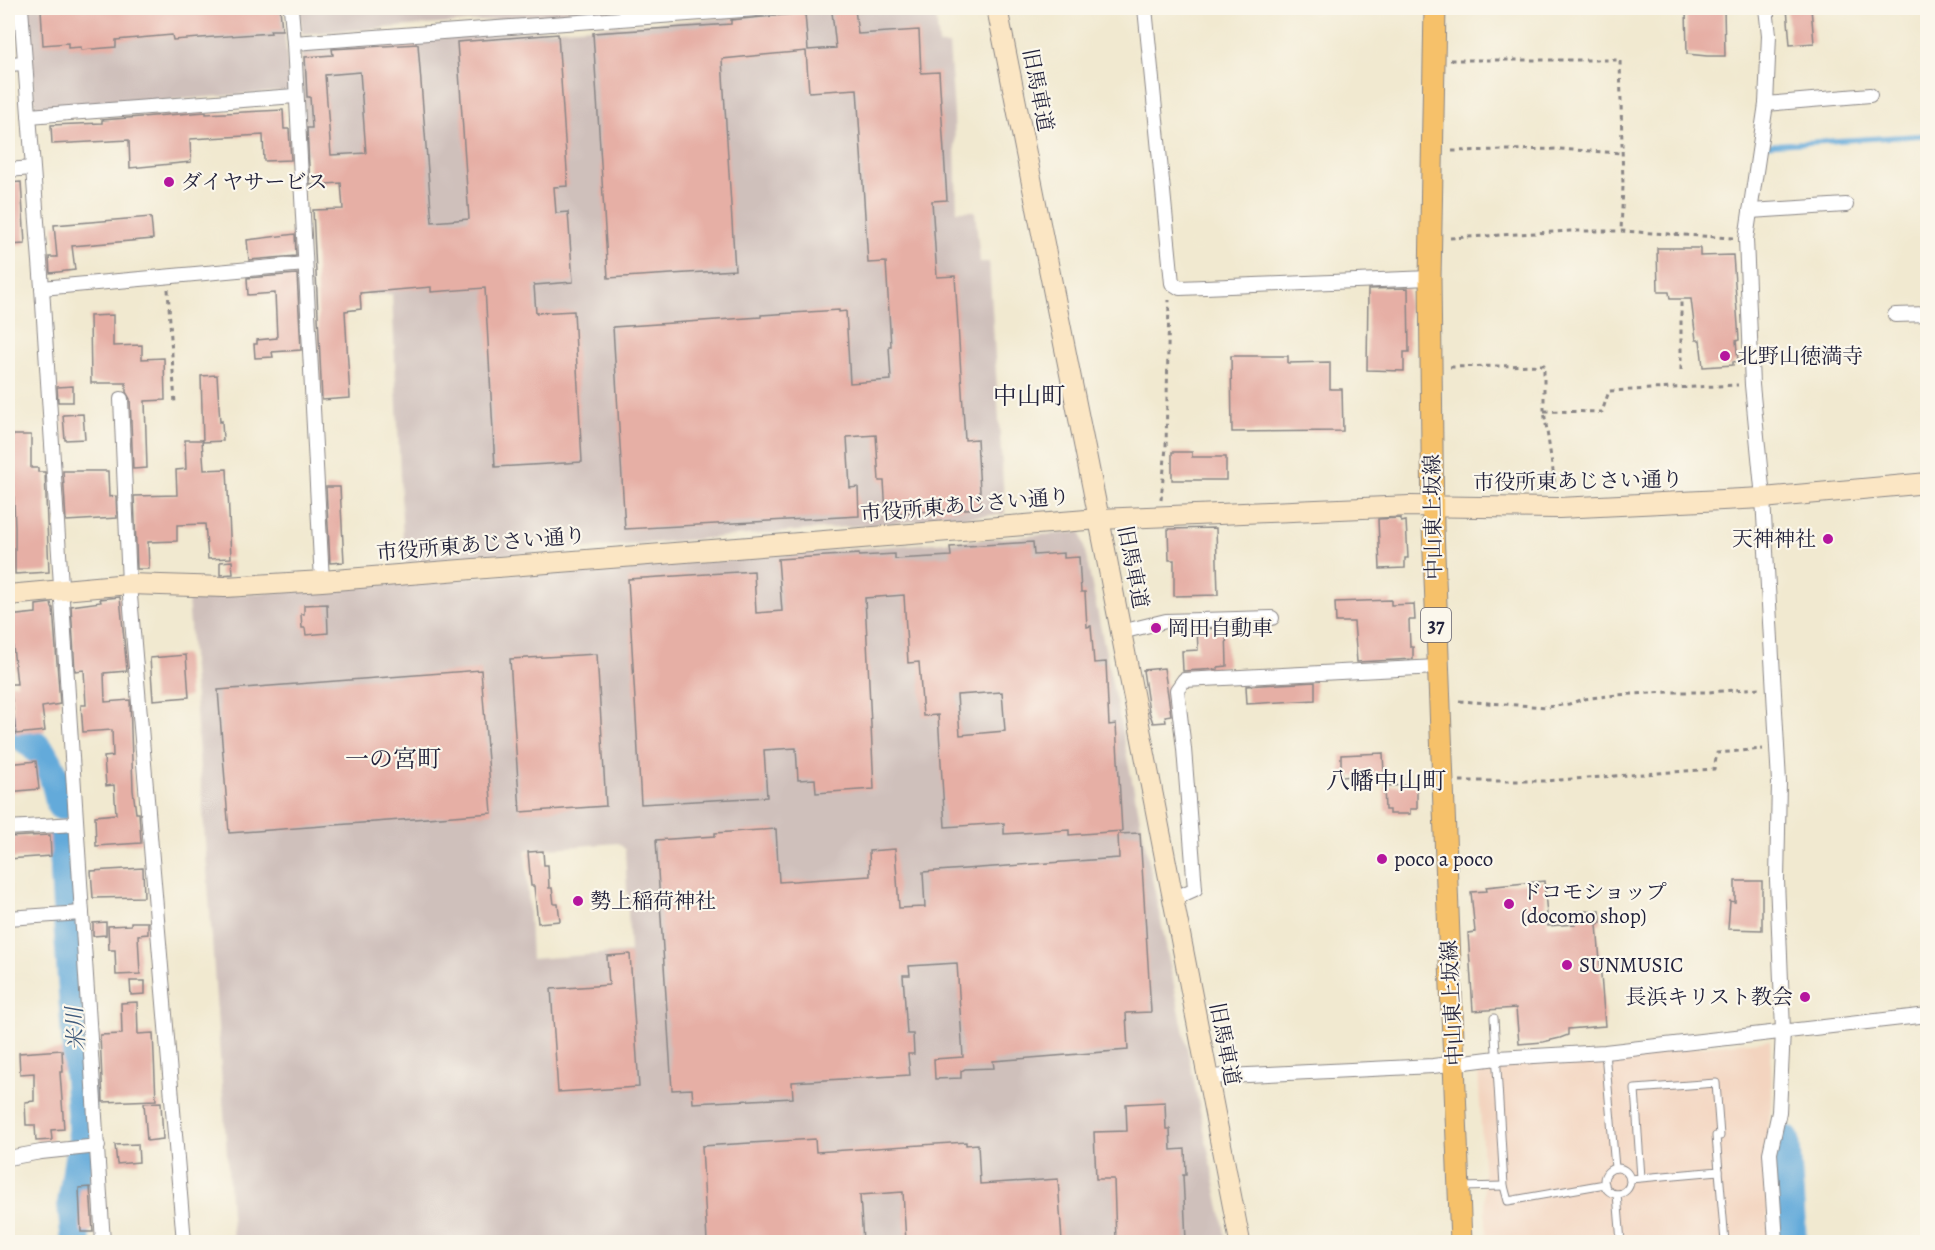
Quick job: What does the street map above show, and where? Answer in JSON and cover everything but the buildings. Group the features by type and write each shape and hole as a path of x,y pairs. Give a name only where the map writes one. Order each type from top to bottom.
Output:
{"main road":[{"name":"中山東上坂線","path":"1435,8 1430,278 1432,506 1461,1242"}],"street":[{"path":"21,8 42,288 104,1242"},
{"path":"291,8 322,581"},
{"path":"294,43 770,8"},
{"name":"旧馬車道","path":"997,8 1240,1242"},
{"path":"1145,8 1172,283 1180,288 1430,278"},
{"path":"1766,8 1768,35 1766,104 1746,239 1752,385 1763,498 1779,782 1777,880 1783,1031 1779,1112 1770,1153 1776,1242"},
{"path":"8,64 25,63"},
{"path":"1766,104 1870,95"},
{"path":"29,116 295,96"},
{"path":"8,170 32,168"},
{"path":"1750,211 1846,205"},
{"path":"42,288 305,264"},
{"path":"1895,315 1928,314"},
{"path":"121,399 129,584 184,1242"},
{"name":"市役所東あじさい通り","path":"8,595 129,584 225,587 322,581 1099,519 1432,506 1559,508 1763,498 1928,483"},
{"path":"1121,632 1166,621 1272,618"},
{"path":"1173,898 1195,889 1177,690 1184,680 1437,667"},
{"path":"8,828 76,824"},
{"path":"8,918 82,913"},
{"path":"1207,1077 1433,1066 1497,1058 1605,1052 1928,1016"},
{"path":"8,1158 98,1146"}],"lane":[{"path":"1494,1018 1504,1186 1508,1201 1605,1184"},
{"path":"1605,1052 1614,1168"},
{"path":"1641,1178 1635,1089 1716,1083 1720,1136 1716,1136 1725,1242"},
{"path":"1614,1168 1623,1169 1630,1179 1629,1187 1617,1194 1609,1191 1605,1184 1607,1172 1614,1168"},
{"path":"1630,1179 1719,1171"},
{"path":"1459,1187 1504,1186"},
{"path":"1617,1194 1621,1242"}],"path":[{"path":"1450,60 1620,60 1623,186 1621,231"},
{"path":"1452,151 1559,149 1621,153"},
{"path":"1450,238 1570,231 1621,231 1746,239"},
{"path":"168,275 175,404"},
{"path":"1159,516 1166,447 1172,283"},
{"path":"1681,302 1681,370"},
{"path":"1449,367 1544,365 1544,411 1559,508"},
{"path":"1681,380 1681,388"},
{"path":"1544,411 1602,412 1609,391 1752,385"},
{"path":"1457,701 1547,707 1569,704 1583,699 1617,695 1773,687"},
{"path":"1460,781 1556,780 1714,769 1717,753 1776,748"}],"shaded area":[{"path":"27,8 282,8 290,91 35,110"},
{"path":"300,8 660,8 302,34"},
{"path":"867,8 935,8 939,45 949,45 957,211 975,211 980,262 989,262 1005,514 404,563 392,294 368,295 361,152 306,154 301,47"},
{"path":"1081,532 1227,1242 233,1242 188,598","holes":["618,843 625,849 630,952 531,959 526,850"]},
{"path":"1770,1040 1772,1097 1765,1155 1769,1242 1487,1242 1478,1068"}],"waterway":[{"path":"1767,145 1928,135"},
{"name":"米川","path":"8,727 31,742 45,758 54,778 61,805"},
{"name":"米川","path":"63,838 67,906"},
{"name":"米川","path":"68,920 83,1138"},
{"path":"1785,1140 1792,1242"},
{"name":"米川","path":"76,1242 72,1204 79,1158"}],"place":[{"name":"ダイヤサービス","path":"169,182"},
{"name":"北野山徳満寺","path":"1725,356"},
{"name":"天神神社","path":"1828,539"},
{"name":"岡田自動車","path":"1156,628"},
{"name":"poco a poco","path":"1382,859"},
{"name":"勢上稲荷神社","path":"578,901"},
{"name":"ドコモショップ (docomo shop)","path":"1509,904"},
{"name":"SUNMUSIC","path":"1567,965"},
{"name":"長浜キリスト教会","path":"1805,997"}],"district":[{"name":"中山町","path":"1029,396"},
{"name":"一の宮町","path":"393,759"},
{"name":"八幡中山町","path":"1386,781"}]}
